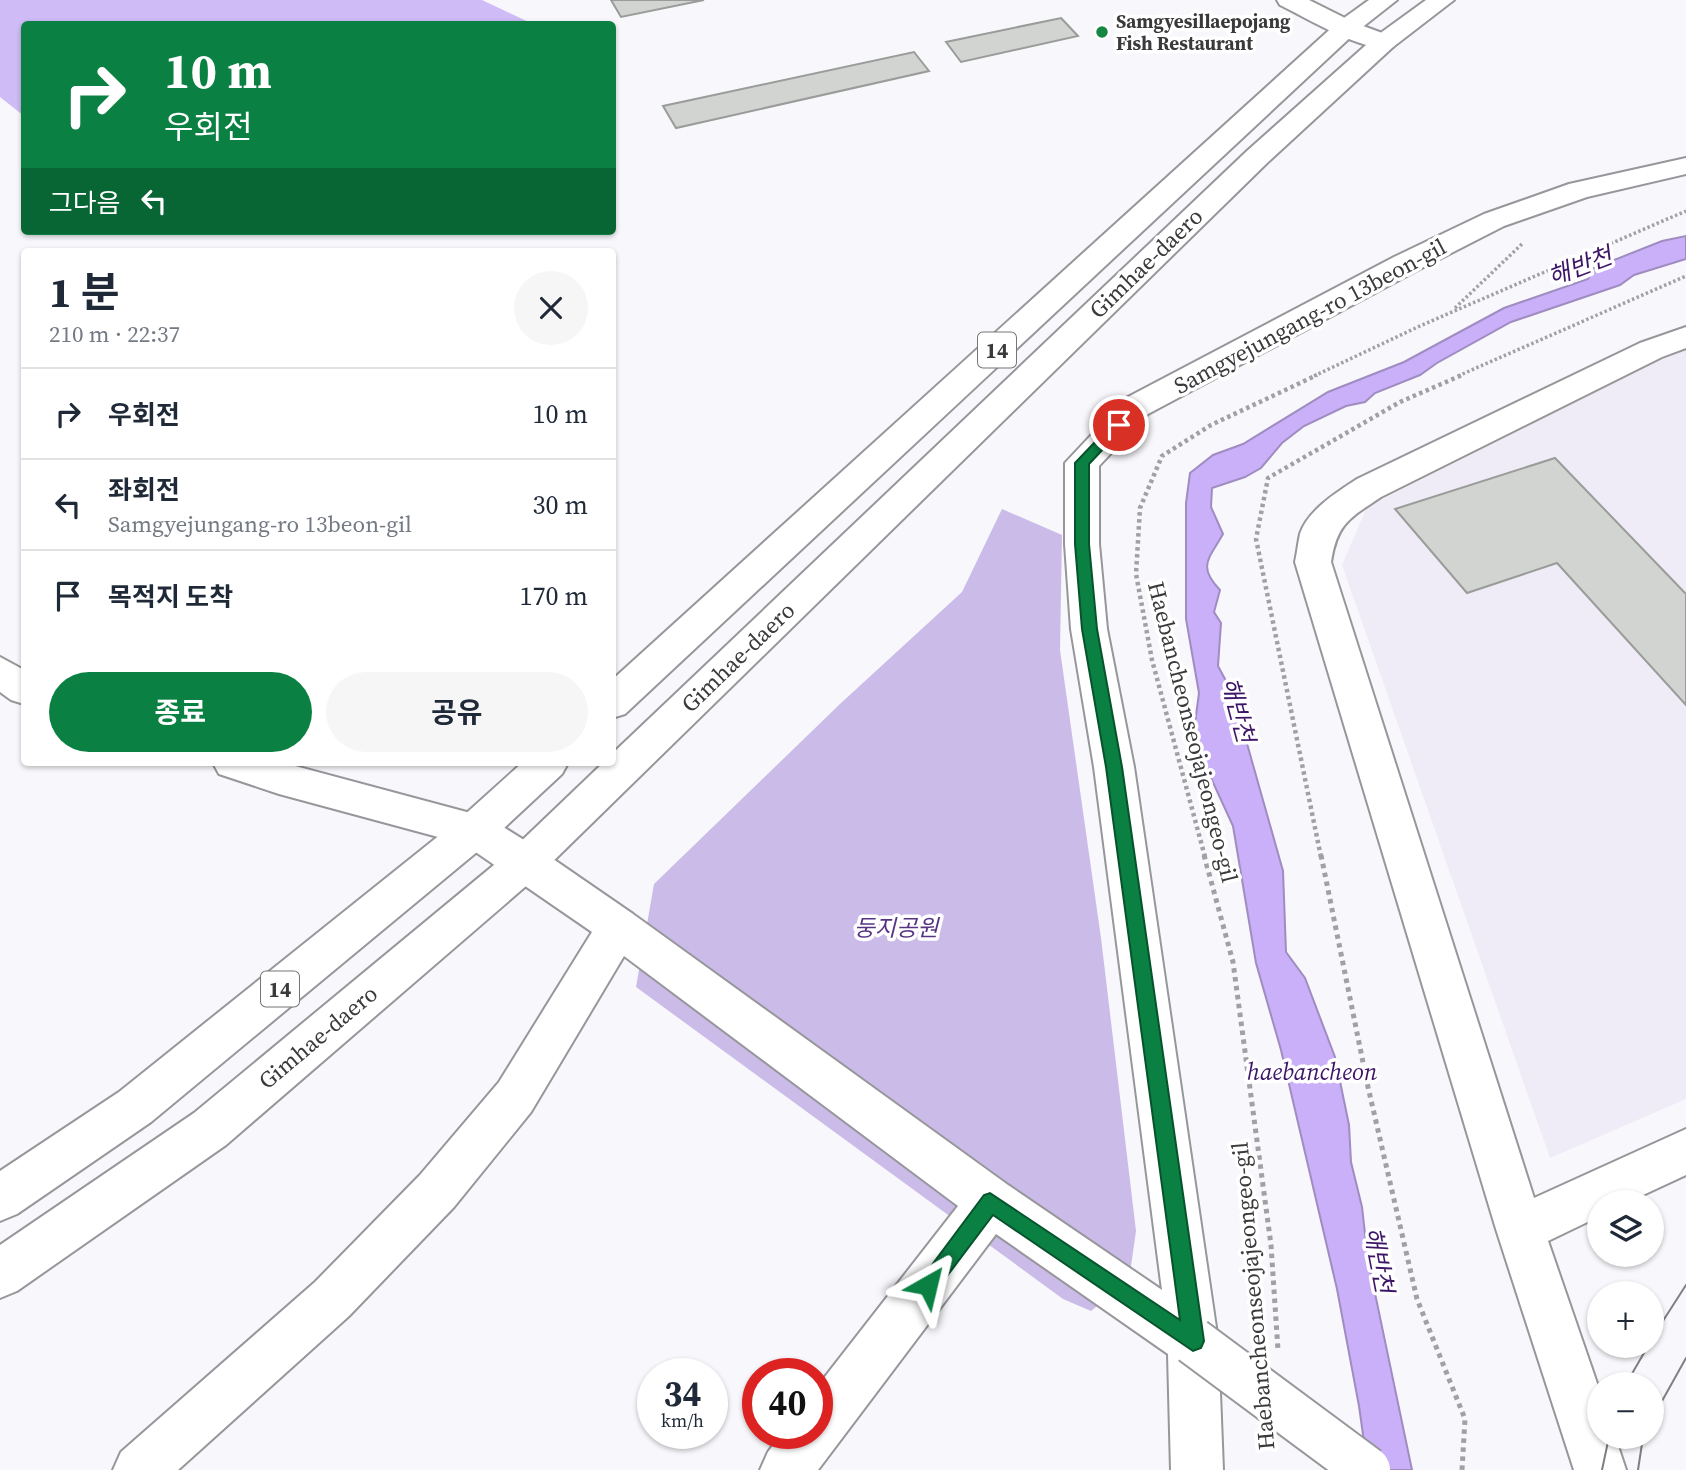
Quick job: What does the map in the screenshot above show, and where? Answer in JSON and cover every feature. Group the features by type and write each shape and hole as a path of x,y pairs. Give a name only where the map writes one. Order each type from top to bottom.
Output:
{"street":[{"path":"1289,0 1346,28 1384,42"},
{"name":"Gimhae-daero","path":"616,700 1346,28 1385,0"},
{"name":"Gimhae-daero","path":"0,1274 209,1129 526,862 1256,157 1384,42 1442,0"},
{"name":"Samgyejungang-ro 13beon-gil","path":"1197,1470 1193,1341 1114,767 1089,629 1082,544 1082,463 1137,406 1494,220 1555,199 1686,166"},
{"path":"1600,1470 1520,1230 1313,562 1318,533 1342,506 1369,488 1651,350 1686,337"},
{"path":"0,672 21,687"},
{"path":"242,766 475,830 526,862 618,927 990,1202 1193,1341 1367,1470"},
{"name":"14","path":"0,1198 135,1107 475,830 545,766"},
{"path":"139,1470 332,1299 437,1191 515,1097 618,927"},
{"path":"1520,1230 1686,1151"},
{"path":"833,1408 990,1202"},
{"path":"786,1470 802,1449"}],"path":[{"path":"1452,311 1551,216 1555,199"},
{"name":"Haebancheonseojajeongeo-gil","path":"1279,1364 1271,1245 1233,962 1152,660 1136,574 1139,508 1162,456 1211,425 1452,311 1686,211"}],"shaded area":[{"path":"0,0 482,0 527,21 21,21 21,114 0,97"},
{"path":"1686,350 1686,1099 1550,1158 1342,565 1367,507 1662,359"}],"green space":[{"name":"둥지공원","path":"1002,509 1062,535 1060,650 1101,938 1136,1231 1129,1280 1091,1311 1063,1299 636,987 654,884 840,704 962,592"}],"water":[{"name":"haebancheon","path":"1686,236 1686,259 1634,275 1620,285 1511,322 1420,375 1375,393 1365,402 1346,406 1304,426 1282,443 1261,468 1245,477 1212,488 1211,507 1223,534 1210,556 1207,568 1220,590 1214,612 1221,623 1218,666 1233,694 1283,871 1286,952 1305,978 1335,1057 1349,1125 1351,1162 1362,1207 1368,1260 1412,1470 1368,1470 1337,1289 1281,1050 1256,963 1233,826 1205,765 1195,723 1199,693 1186,619 1186,503 1190,473 1213,455 1243,444 1328,392 1404,362 1504,308 1588,279 1594,268 1662,241"}],"building":[{"path":"611,0 704,0 621,17"},
{"path":"1061,18 1078,36 961,62 946,42"},
{"path":"914,52 929,71 676,128 663,106"},
{"path":"1555,458 1686,594 1686,705 1557,563 1467,593 1395,509"}],"tram line":[{"path":"1664,1319 1686,1285"},
{"path":"1633,1372 1641,1358"},
{"path":"1664,1397 1686,1358"},
{"path":"1602,1470 1606,1449"},
{"path":"1638,1470 1641,1449"}],"place":[{"name":"Samgyesillaepojang Fish Restaurant","path":"1102,32"}],"route":[{"path":"928,1285 990,1202 1193,1341 1114,767 1089,629 1082,544 1082,463 1119,425"}],"water label":[{"name":"해반천","path":"1580,266"},
{"name":"해반천","path":"1238,710"},
{"name":"해반천","path":"1379,1260"}]}
